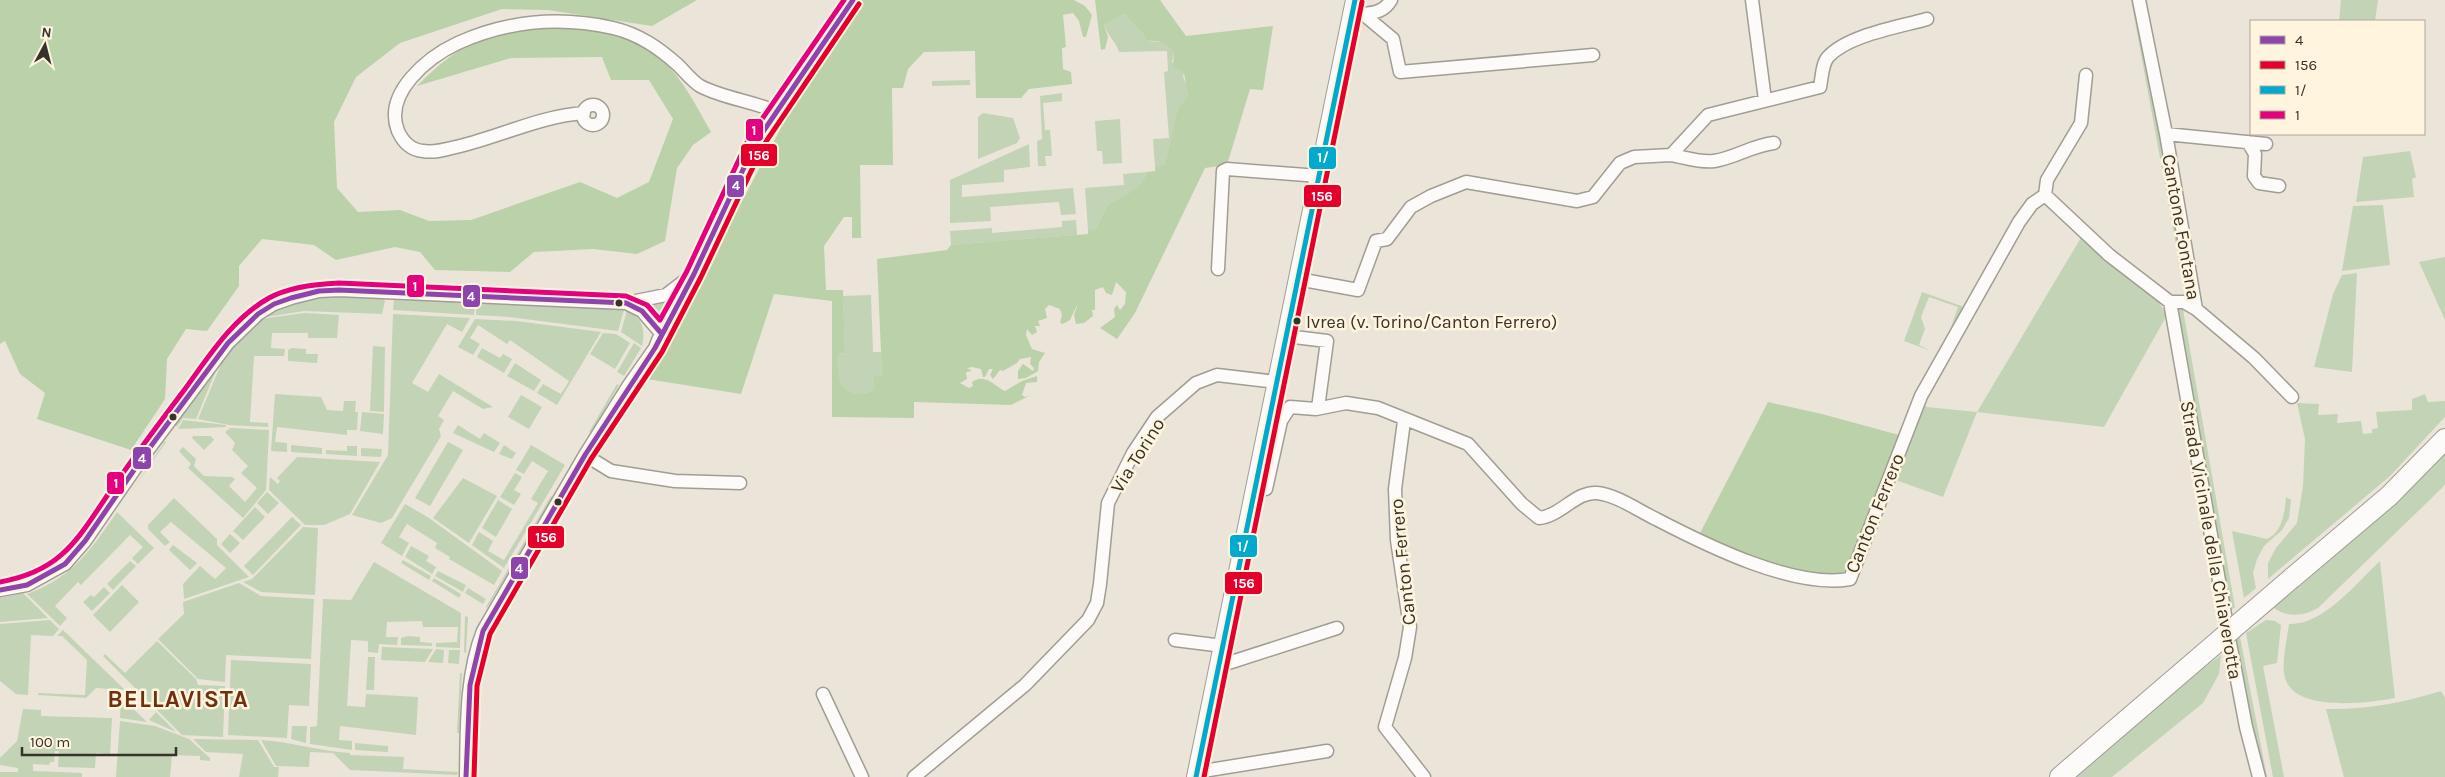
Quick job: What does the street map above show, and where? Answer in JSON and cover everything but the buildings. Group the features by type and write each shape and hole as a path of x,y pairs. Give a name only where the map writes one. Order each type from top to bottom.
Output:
{"main road":[{"path":"2060,777 2389,496 2445,439"}],"street":[{"path":"466,777 470,690 476,650 483,631 585,455 629,385 652,353 694,274 756,142 775,111 853,0"},
{"path":"1357,9 1377,13 1388,6 1392,0"},
{"path":"1752,0 1764,100"},
{"name":"Cantone Fontana","path":"2139,0 2166,134 2196,309 2254,358 2292,397"},
{"path":"1357,9 1394,39 1400,72 1592,54"},
{"path":"1327,751 1196,775 1319,176 1357,9"},
{"path":"1671,155 1708,115 1820,86 1827,58 1849,43 1927,19"},
{"path":"584,113 530,124 483,140 442,150 424,152 410,148 400,137 394,121 396,104 408,83 426,64 456,44 478,35 542,20 614,28 645,39 699,85 775,111"},
{"path":"2086,75 2081,123 2047,180 2045,194 2109,255 2170,302 2184,302 2196,309"},
{"name":"Cantone Fontana","path":"2166,134 2266,144"},
{"path":"2248,142 2255,154 2254,176 2259,183 2279,186"},
{"path":"1298,279 1358,290 1376,241 1387,239 1411,207 1431,196 1466,182 1577,201 1593,197 1620,163 1634,157 1671,155 1707,162 1716,161 1755,145 1774,143"},
{"path":"1218,270 1222,171 1227,169 1319,176"},
{"name":"Canton Ferrero","path":"1256,488 1266,489 1269,484 1281,421 1285,412 1290,407 1318,408 1346,403 1378,408 1404,421 1468,444 1522,504 1539,518 1548,517 1588,493 1599,493 1625,503 1701,543 1768,569 1830,580 1850,579 1920,396 2019,222 2032,204 2045,194"},
{"path":"0,590 27,584 66,564 85,541 145,454 228,343 258,314 274,304 319,291 339,290 626,303 666,295 694,274"},
{"name":"Strada Vicinale della Chiaverotta","path":"2170,302 2230,643 2246,727 2259,777"},
{"path":"626,303 642,311 661,333"},
{"path":"1286,336 1327,341 1318,408"},
{"name":"Via Torino","path":"914,777 1025,685 1088,620 1097,604 1099,594 1108,503 1133,453 1157,417 1196,383 1217,376 1277,382"},
{"name":"Canton Ferrero","path":"1404,421 1395,489 1396,540 1410,627 1405,658 1385,728 1424,777"},
{"path":"585,455 611,471 675,481 740,483"},
{"path":"1219,666 1337,628"},
{"path":"1176,640 1223,646"},
{"path":"823,694 862,777"}],"green space":[{"path":"0,0 697,0 652,26 548,10 502,9 400,43 356,77 334,122 337,188 358,212 400,210 429,221 471,220 580,182 617,198 649,182 673,119 649,80 611,80 602,57 511,58 417,86 454,54 468,46 507,33 553,27 576,28 599,30 638,42 662,59 681,81 711,132 693,145 677,168 665,241 637,254 593,249 534,252 510,272 435,270 420,252 395,247 336,260 314,245 262,239 239,266 239,286 207,331 186,329 167,359 165,399 131,450 37,419 45,393 20,374 5,341 0,344"},
{"path":"862,0 1074,0 1085,6 1092,15 1086,37 1083,37 1079,21 1073,13 1063,15 1066,47 1062,48 1063,69 1071,72 1072,84 1029,89 1021,98 976,98 975,51 924,52 908,69 903,88 892,88 893,165 860,165 861,238 852,238 852,217 844,217 824,246 826,290 843,290 845,353 838,354 839,379 842,387 846,390 860,394 874,389 874,377 882,376 877,259 947,250 951,245 1088,234 1088,230 1096,228 1108,204 1136,188 1145,178 1147,172 1155,171 1155,167 1165,165 1177,110 1188,95 1184,73 1173,66 1174,53 1168,46 1159,41 1146,41 1143,34 1124,14 1104,25 1108,37 1105,49 1101,50 1095,0 1160,0 1186,36 1273,26 1263,90 1250,89 1227,165 1205,168 1135,313 1117,339 1100,328 1115,317 1114,309 1117,305 1120,310 1125,304 1126,292 1116,282 1112,295 1106,293 1103,287 1095,290 1095,310 1092,310 1093,316 1084,323 1076,324 1074,315 1078,303 1070,320 1063,324 1060,323 1062,315 1060,309 1049,305 1045,309 1047,318 1038,321 1040,326 1035,326 1037,332 1032,335 1027,329 1026,335 1032,349 1045,353 1039,362 1038,371 1026,378 1018,379 1018,371 1023,364 1033,371 1034,368 1030,364 1031,357 1020,359 1017,363 1003,371 1000,370 993,379 990,375 993,369 989,369 985,377 983,377 981,369 967,368 972,371 966,372 967,379 960,383 969,388 973,386 972,382 982,379 1005,391 1022,381 1037,376 1037,382 1026,383 1022,395 1025,397 1031,395 1011,405 914,402 914,418 832,417 832,301 774,294 741,394 647,379 780,130 793,93"},
{"path":"2131,0 2136,0 2189,296 2186,299"},
{"path":"2341,0 2378,0 2375,20 2339,20"},
{"path":"1124,14 1143,34 1146,41 1165,42 1174,53 1172,62 1184,73 1183,77 1188,95 1177,110 1165,166 1155,167 1153,139 1169,138 1164,72 1168,71 1167,51 1119,52 1104,25"},
{"path":"970,80 970,85 932,86 932,81"},
{"path":"1062,93 1062,101 1043,103 1045,130 1050,130 1052,156 1045,156 1046,166 1038,166 1037,141 1042,139 1040,96"},
{"path":"983,113 1013,118 1020,138 1017,143 978,159 978,117"},
{"path":"1120,119 1122,163 1103,164 1102,151 1097,151 1095,121"},
{"path":"1029,144 1030,167 1004,170 1004,182 962,185 962,197 1073,188 1076,214 1061,215 1059,202 990,207 991,221 950,223 950,180"},
{"path":"2410,151 2416,177 2412,179 2414,197 2356,202 2363,157"},
{"path":"1147,172 1145,178 1136,188 1120,199 1108,204 1096,228 1088,230 1085,188 1124,185 1123,174"},
{"path":"2383,205 2390,265 2342,271 2353,206"},
{"path":"1076,220 1077,235 951,245 950,231 992,228 992,233 1062,227 1062,221"},
{"path":"2082,236 2155,297 2167,315 2104,427 1977,412"},
{"path":"2445,257 2445,320 2419,262"},
{"path":"2357,273 2352,372 2314,367 2333,294 2342,275"},
{"path":"1922,292 1967,308 1953,328 1951,327 1958,307 1929,297 1921,317 1925,329 1919,345 1931,351 1904,341"},
{"path":"871,295 873,352 881,352 882,377 874,377 874,389 865,393 855,394 842,387 838,379 838,354 845,353 843,296"},
{"path":"333,296 383,299 385,301 382,314 304,311 260,318 304,299"},
{"path":"394,298 475,303 474,315 393,310"},
{"path":"660,301 665,303 667,308 665,313 660,315 655,313 653,308 655,303"},
{"path":"477,303 614,308 624,310 618,331 509,317 476,315"},
{"path":"2182,304 2235,607 2230,611 2176,307"},
{"path":"627,310 642,325 642,346 621,332"},
{"path":"304,313 339,315 337,338 308,338 308,333 272,333 271,348 285,349 284,356 254,356 250,422 268,423 268,427 229,425 198,419 224,357 238,339 260,319"},
{"path":"393,314 470,318 462,332 447,324 412,383 428,392 439,374 493,407 483,409 453,391 438,416 444,420 439,429 441,436 392,518 381,523 352,515 388,455"},
{"path":"475,319 517,321 601,332 557,405 537,393 543,384 561,394 569,381 510,340 507,344 478,325 470,338 480,344 473,355 458,347"},
{"path":"603,333 616,334 630,343 615,369 590,354"},
{"path":"634,343 641,348 624,376 617,372"},
{"path":"373,346 385,347 384,412 370,411"},
{"path":"292,348 306,349 306,354 318,354 317,363 288,361 288,350"},
{"path":"482,348 500,358 503,354 512,359 504,373 477,357"},
{"path":"222,356 196,419 183,418 177,427 176,425"},
{"path":"515,363 541,380 534,391 507,376"},
{"path":"617,384 619,385 591,433 589,432"},
{"path":"275,394 321,397 327,410 343,411 344,401 356,401 355,412 358,412 357,430 347,430 347,435 277,427 275,442 287,443 287,452 271,451"},
{"path":"2425,394 2428,402 2445,401 2445,417 2390,476 2268,579 2268,563 2276,548 2297,523 2303,486 2305,439 2297,403 2319,404 2318,415 2338,414 2337,423 2361,421 2363,434 2372,433 2372,429 2378,428 2376,412 2412,410 2412,399"},
{"path":"521,395 542,407 529,429 508,417"},
{"path":"1768,402 1822,414 1899,435 1847,573 1842,577 1779,568 1698,537"},
{"path":"1924,404 1927,407 1977,412 1943,497 1893,479"},
{"path":"362,412 384,414 383,434 360,431"},
{"path":"183,420 226,425 226,427 178,429"},
{"path":"458,425 480,439 484,433 500,443 494,452 453,433"},
{"path":"230,428 269,430 266,490 243,518 188,468 191,464 179,451 183,447 196,459 194,466 204,476 232,477 235,479 229,486 245,502 257,488 241,473 248,466 232,450 235,443 225,432"},
{"path":"193,436 211,436 214,440 204,450 192,438"},
{"path":"165,441 166,442 131,492"},
{"path":"448,442 463,450 430,506 415,498"},
{"path":"291,445 322,448 322,454 291,452"},
{"path":"504,445 516,453 512,459 499,454"},
{"path":"531,445 565,465 504,568 472,545 479,532 493,541 488,551 504,560 538,503 531,499 548,471 532,461 524,474 516,470"},
{"path":"347,446 357,446 357,456 326,454 326,450 347,451"},
{"path":"361,448 382,449 381,457 361,456"},
{"path":"2445,454 2445,484 2443,487 2318,608 2307,613 2290,615 2274,608 2394,505"},
{"path":"297,457 380,462 350,514 324,525 305,525 269,490 270,477 278,484 280,481 277,478"},
{"path":"515,473 522,477 514,490 521,494 514,505 500,497"},
{"path":"463,478 497,496 469,543 433,518"},
{"path":"267,492 279,503 268,514 257,503"},
{"path":"551,496 553,497 487,608 486,607"},
{"path":"2286,497 2291,500 2289,518 2282,530 2264,546 2257,559 2253,573 2256,588 2244,598 2232,531 2267,539 2272,536 2282,521"},
{"path":"174,498 217,539 217,545 249,577 184,599 183,584 200,566 215,579 226,568 171,522 160,532 170,542 165,546 148,529 148,525"},
{"path":"498,500 512,509 496,537 482,528"},
{"path":"405,504 429,518 502,571 494,585 449,559 450,557 435,548 437,543 407,524 399,537 409,543 402,556 381,543"},
{"path":"255,507 265,517 243,540 233,531"},
{"path":"117,512 154,548 138,564 132,558 143,547 130,535 81,585 78,582 55,606 67,618 60,626 27,594 57,580 69,571 89,551"},
{"path":"292,517 301,525 253,575 244,566"},
{"path":"303,527 318,528 315,595 261,592 243,582 252,579"},
{"path":"230,534 240,543 230,553 221,544"},
{"path":"173,545 197,563 190,570 169,550"},
{"path":"411,546 429,556 426,561 436,567 432,574 405,557"},
{"path":"403,560 431,576 429,580 401,563"},
{"path":"130,561 136,566 113,590 107,584"},
{"path":"2380,561 2395,698 2368,702 2334,703 2303,697 2291,689 2285,678 2284,658 2289,624 2302,623 2327,611"},
{"path":"374,562 461,613 460,648 436,647 436,643 457,642 458,627 423,627 422,621 387,622 386,637 398,637 397,645 379,644 378,653 368,652 368,641 351,640 347,706 365,707 366,694 418,697 416,735 340,726 339,740 352,741 352,750 310,744 310,727 317,726 323,599 351,600"},
{"path":"438,571 466,585 463,592 435,576"},
{"path":"434,578 461,594 459,598 432,581"},
{"path":"239,583 261,596 314,599 311,659 226,655 225,682 198,679 158,639 184,614 183,602"},
{"path":"122,585 139,602 110,632 93,615"},
{"path":"104,587 110,593 92,611 83,602 91,595 94,597"},
{"path":"468,588 486,599 483,604 465,593"},
{"path":"23,593 48,618 0,622 0,598"},
{"path":"465,616 468,617 466,653 464,652"},
{"path":"50,620 59,629 53,636 31,635 28,695 16,694 0,681 0,624"},
{"path":"2266,620 2275,621 2281,625 2277,663 2263,666 2284,777 2273,777 2246,633"},
{"path":"63,630 125,690 96,688 86,698 38,695 38,693 85,695 87,660 62,636 57,636"},
{"path":"408,636 420,637 420,642 432,643 432,646 401,645 401,638"},
{"path":"2240,637 2267,777 2262,777 2233,642"},
{"path":"157,641 196,679 198,685 225,686 223,737 182,735 103,656 105,654 125,673"},
{"path":"382,647 433,649 425,662 381,660"},
{"path":"436,649 444,650 443,663 428,662"},
{"path":"449,650 460,650 459,664 448,663"},
{"path":"2221,655 2219,674 2203,703 2112,777 2076,777 2194,675"},
{"path":"368,657 375,657 374,690 366,690"},
{"path":"231,660 311,664 309,706 289,705 287,738 228,735"},
{"path":"460,673 462,673 459,733 457,733"},
{"path":"2441,691 2445,698 2445,777 2344,777 2326,709 2384,705"},
{"path":"121,697 147,722 120,718"},
{"path":"23,709 41,710 41,716 112,718 110,754 96,753 95,768 58,767 59,751 55,751 54,762 50,762 49,765 33,764 33,771 82,773 82,777 0,777 0,772 18,772 18,768 0,765 0,758 17,741"},
{"path":"156,712 176,732 149,720"},
{"path":"120,721 155,726 189,739 210,758 210,761 200,760 200,756 172,755 170,777 116,777"},
{"path":"292,726 307,726 306,743 291,739"},
{"path":"193,739 258,740 274,767 279,767 278,777 239,777 243,754 206,752"},
{"path":"261,740 350,753 350,755 404,757 403,769 458,772 457,775 350,770 333,753 310,752 309,767 276,766"},
{"path":"355,743 388,746 388,752 355,750"}],"transit line":[{"name":"1","path":"0,582 22,577 39,570 67,550 89,523 138,451 222,339 256,306 277,294 303,287 339,283 626,296 647,305 660,320 687,271 749,138 844,0"},
{"name":"4","path":"466,777 470,685 483,631 585,455 655,348 694,274 756,142 853,0"},
{"name":"1/","path":"1196,777 1355,0"},
{"name":"156","path":"1204,777 1362,2"},
{"name":"156","path":"474,777 477,686 490,634 591,459 662,352 701,277 763,146 859,4"},
{"name":"4","path":"0,590 27,585 65,564 85,541 145,454 228,343 258,314 274,304 319,291 339,290 626,303 642,311 661,333"}],"place":[{"name":"Ivrea (v. Torino/Canton Ferrero)","path":"1297,321"}],"district":[{"name":"BELLAVISTA","path":"178,699"}]}
